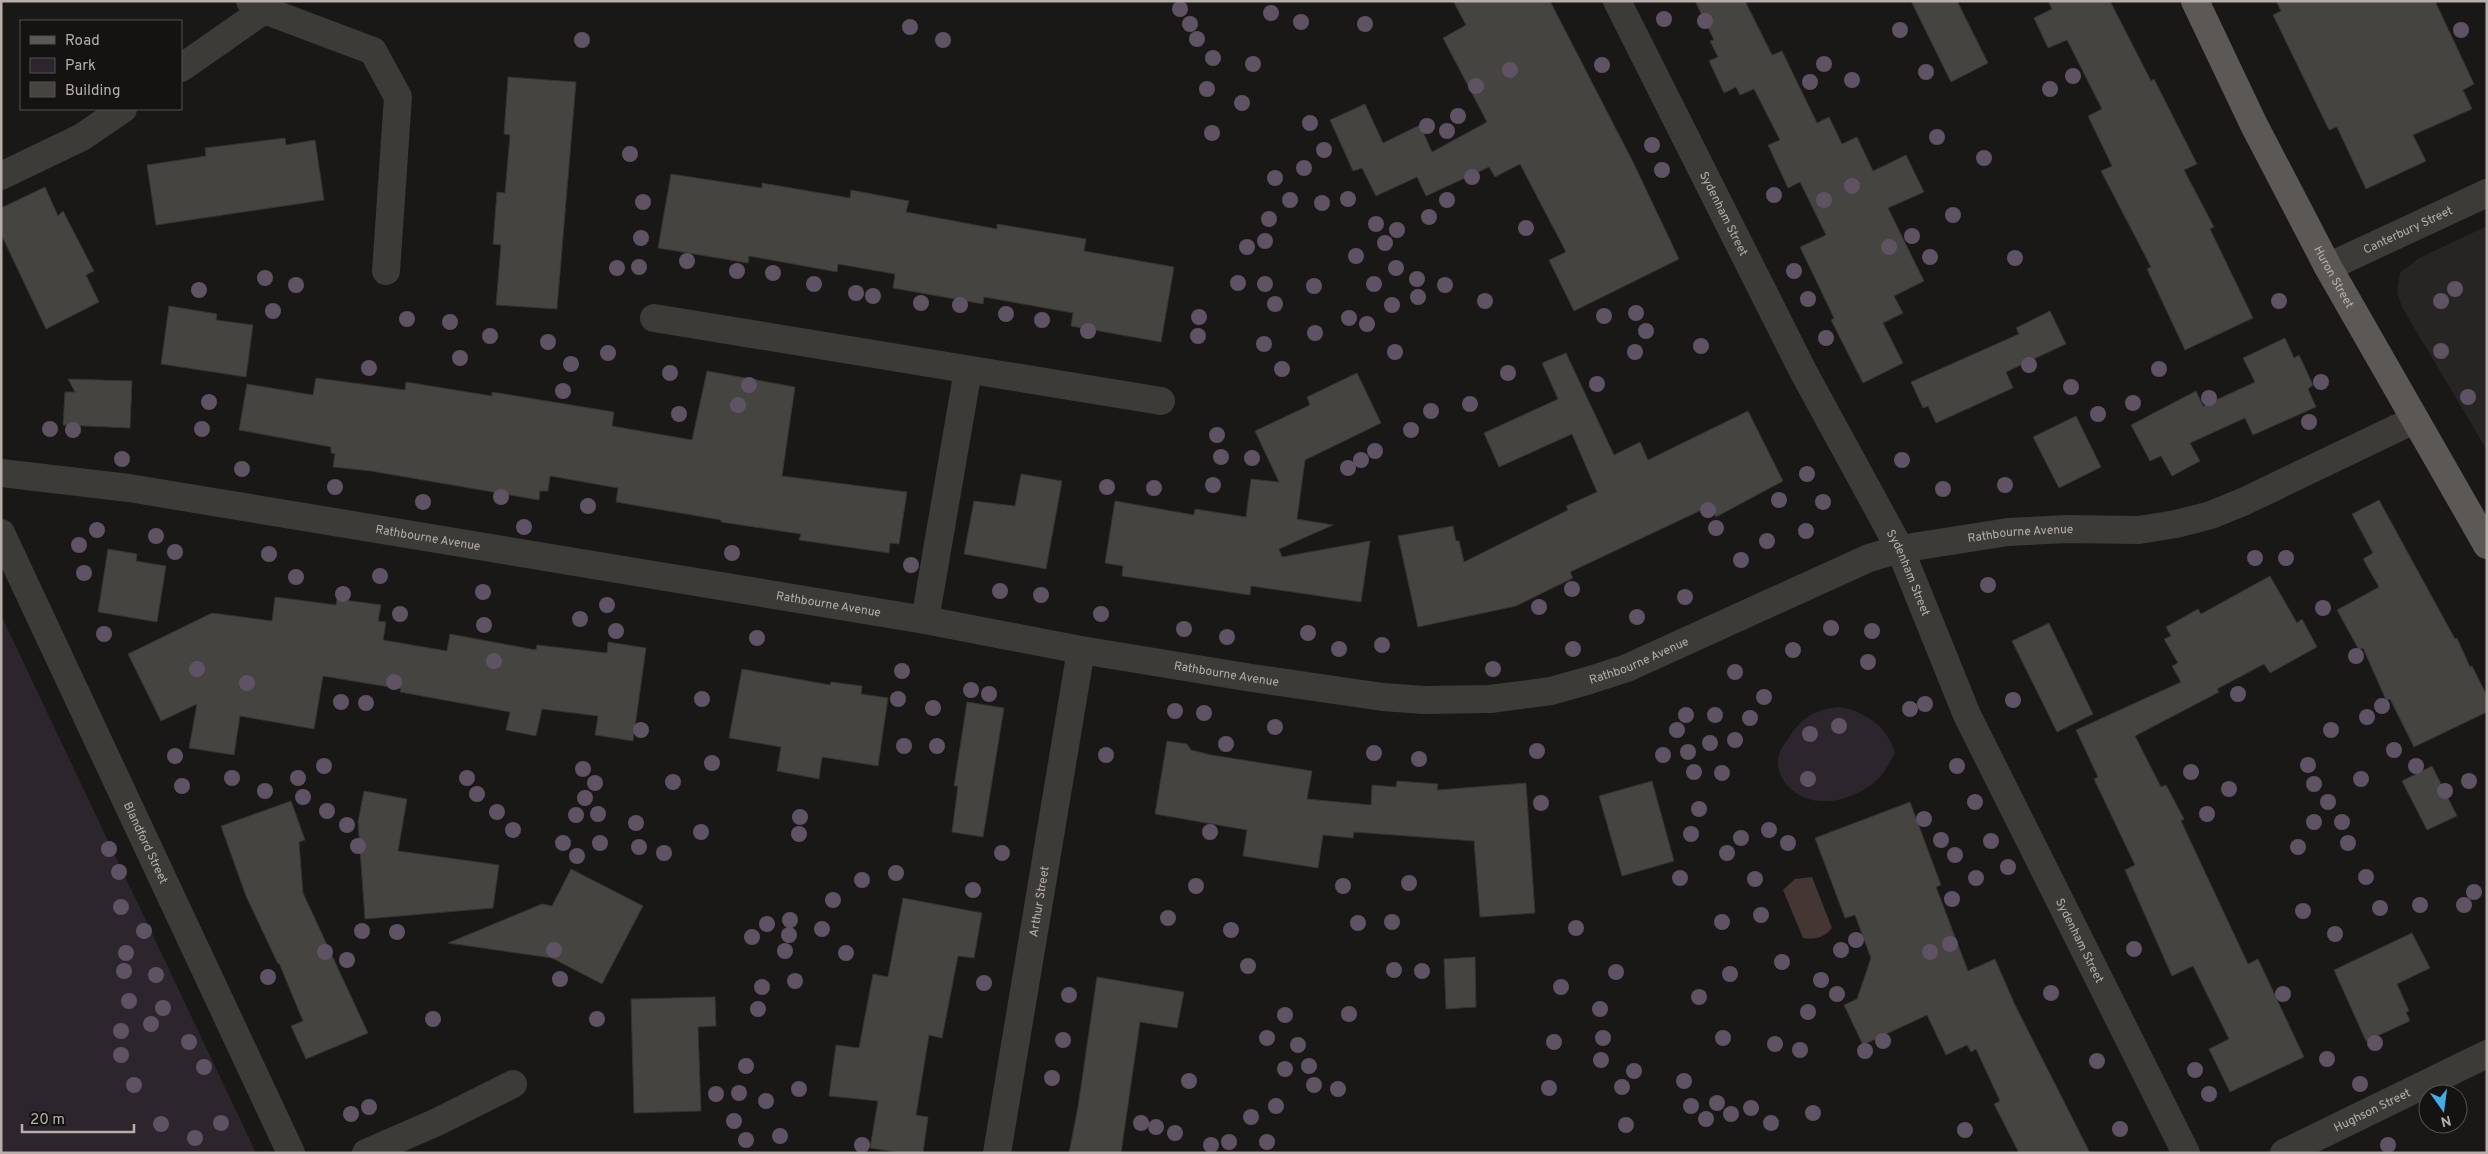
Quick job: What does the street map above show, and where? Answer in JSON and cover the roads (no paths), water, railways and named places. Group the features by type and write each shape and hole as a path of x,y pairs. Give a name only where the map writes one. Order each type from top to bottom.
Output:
{"main road":[{"name":"Huron Street","path":"2195,1 2254,125 2328,267 2487,545"}],"street":[{"name":"Sydenham Street","path":"1617,1 1804,373 1900,548 1967,715 2186,1153"},
{"path":"182,67 257,6 373,50 398,97 386,271"},
{"path":"1,176 82,137 122,110"},
{"name":"Canterbury Street","path":"2328,267 2487,193"},
{"path":"654,318 1161,401"},
{"path":"925,620 968,370"},
{"name":"Rathbourne Avenue","path":"1,473 129,488 925,620 1081,650 1383,698 1424,700 1490,699 1551,691 1627,668 1869,558 1900,548 2008,532 2068,529 2139,530 2176,524 2211,515 2245,501 2414,420"},
{"name":"Blandford Street","path":"1,533 291,1153"},
{"name":"Arthur Street","path":"997,1153 1081,650"},
{"name":"Hughson Street","path":"2284,1153 2487,1054"},
{"path":"366,1153 437,1122 513,1084"}]}
